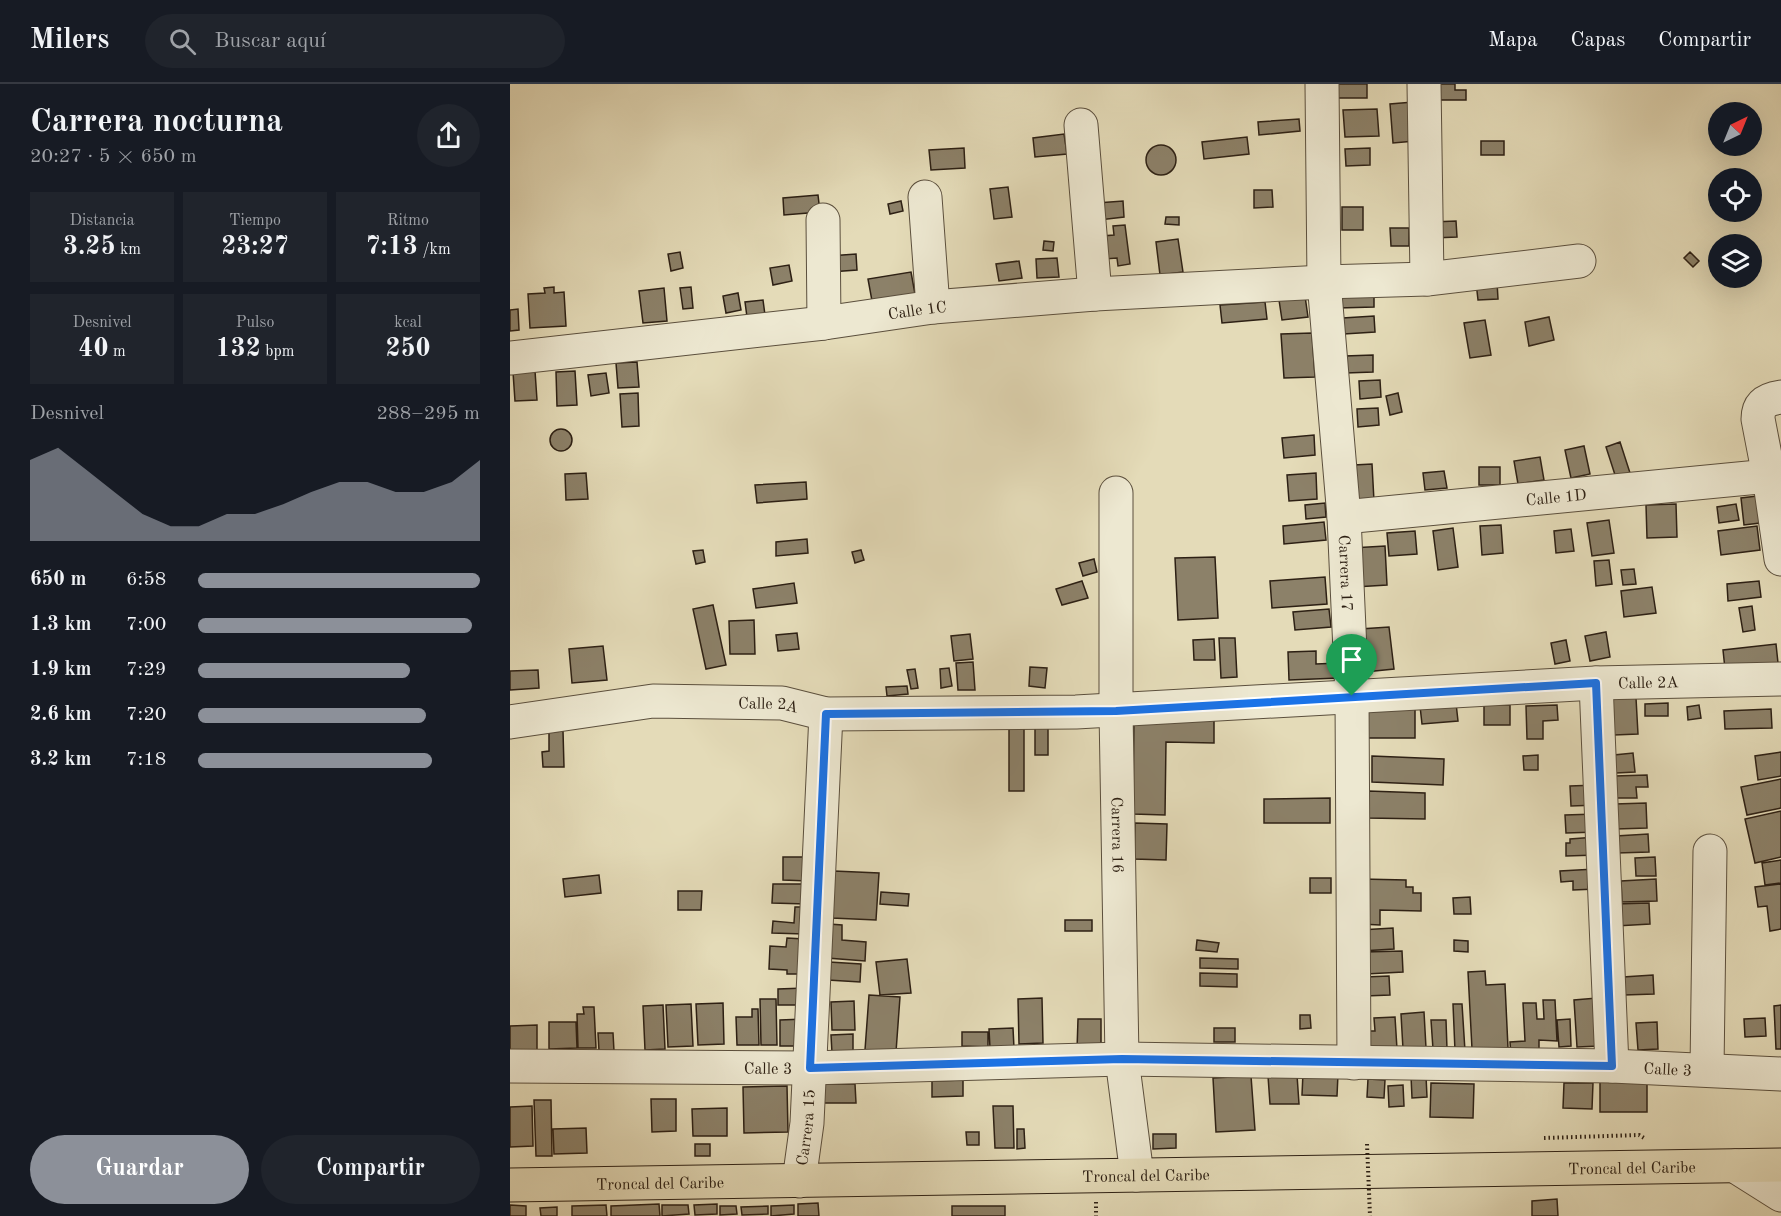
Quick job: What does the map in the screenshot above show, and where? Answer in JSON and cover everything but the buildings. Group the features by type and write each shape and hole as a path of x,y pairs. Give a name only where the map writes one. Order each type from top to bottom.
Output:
{"highway":[{"name":"Troncal del Caribe","path":"510,1185 1781,1166"}],"street":[{"name":"Carrera 17","path":"1322,84 1324,282 1344,517 1352,696 1354,1063"},
{"path":"1424,84 1427,279"},
{"path":"1081,125 1095,294"},
{"path":"925,197 933,307"},
{"path":"823,220 824,323"},
{"name":"Calle 1C","path":"510,358 824,323 933,307 1095,294 1427,279 1579,261"},
{"path":"1781,397 1763,402 1758,413 1781,559"},
{"name":"Calle 1D","path":"1344,517 1769,476"},
{"name":"Carrera 16","path":"1116,494 1116,711 1122,1059 1137,1175"},
{"name":"Calle 2A","path":"510,722 653,701 782,703 826,714 1116,711 1596,683 1781,679"},
{"path":"1596,683 1612,1066"},
{"name":"Carrera 15","path":"799,1181 807,1123 826,714"},
{"path":"1707,1069 1710,851"},
{"name":"Calle 3","path":"510,1066 810,1068 1122,1059 1612,1066 1781,1074"},
{"path":"1735,1166 1781,1195"}],"path":[{"path":"1367,1144 1370,1216"}],"route":[{"path":"1596,683 1612,1066 1122,1059 810,1068 826,714 1116,711 1352,696 1596,683"}]}
